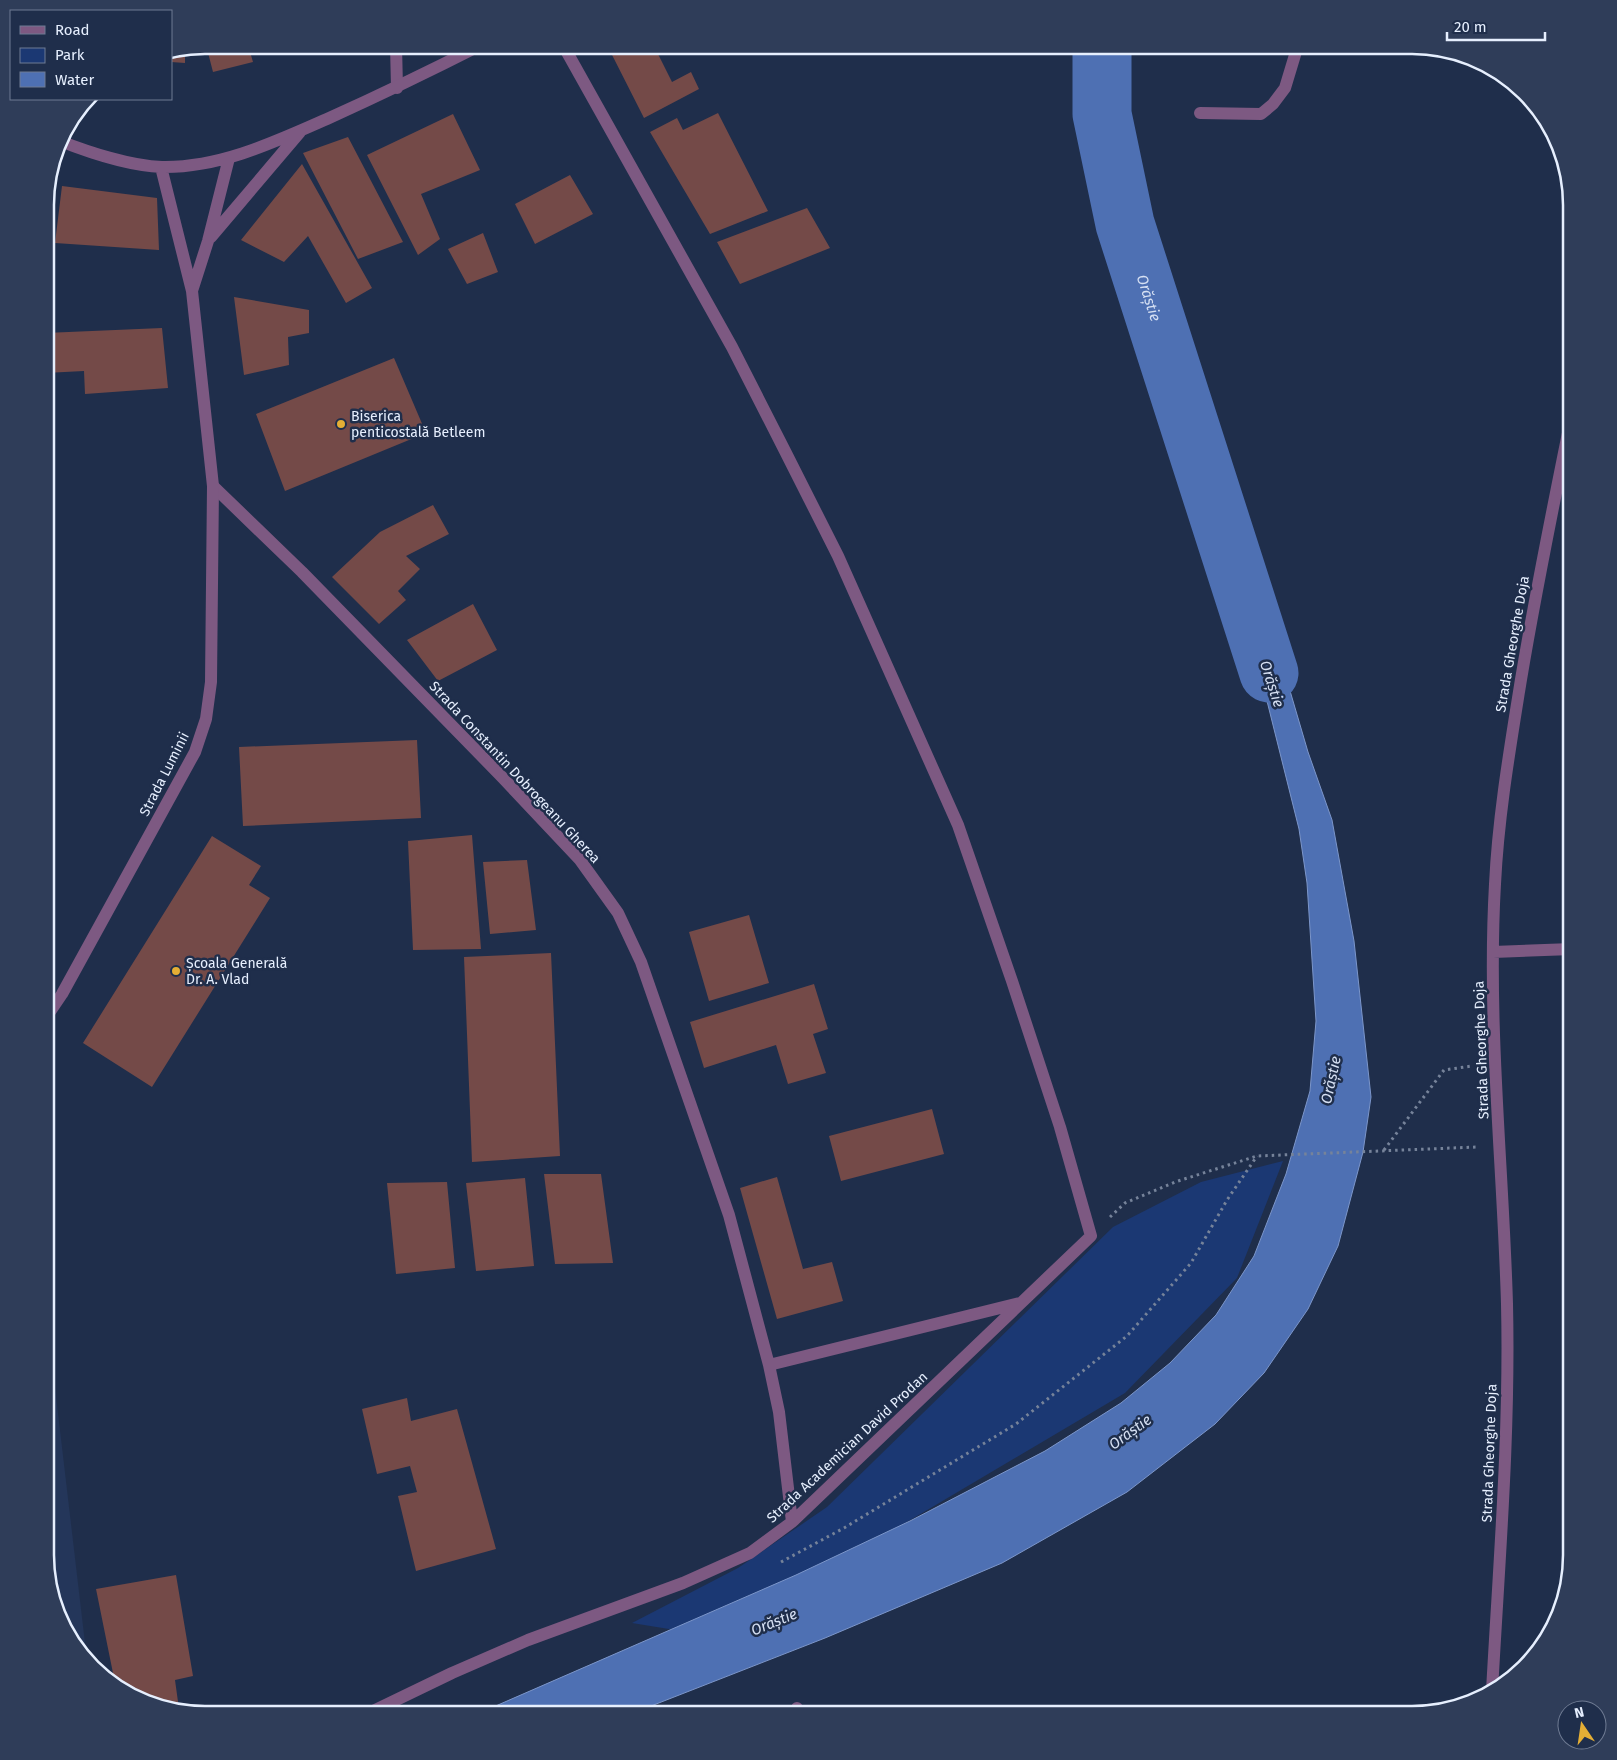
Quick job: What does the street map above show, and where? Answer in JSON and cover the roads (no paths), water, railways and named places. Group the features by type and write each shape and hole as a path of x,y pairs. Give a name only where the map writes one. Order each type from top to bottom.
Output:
{"street":[{"path":"396,54 397,88"},
{"path":"67,143 115,160 161,167 190,165 229,158 302,130 397,88 463,54"},
{"name":"Strada Academician David Prodan","path":"384,1706 452,1672 519,1644 683,1583 750,1553 792,1522 1091,1236 1060,1127 958,825 838,556 786,452 732,347 568,54"},
{"path":"1200,113 1261,114 1273,104 1285,88 1295,54"},
{"path":"208,240 302,130"},
{"path":"192,291 208,240 229,158"},
{"path":"161,167 192,291 213,486"},
{"name":"Strada Gheorghe Doja","path":"1492,1683 1506,1418 1507,1308 1495,1063 1494,886 1499,819 1509,750 1529,630 1563,458"},
{"name":"Strada Luminii","path":"54,1006 195,752 206,719 211,682 213,486"},
{"name":"Strada Constantin Dobrogeanu Gherea","path":"213,486 302,572 502,777 580,860 618,913 641,962 729,1215 769,1365 779,1412 792,1522"},
{"path":"1493,952 1563,949"},
{"path":"769,1365 1022,1302"}],"water":[{"path":"1252,592 1269,630 1332,820 1354,941 1371,1097 1363,1152 1338,1246 1308,1309 1264,1373 1215,1424 1127,1492 1002,1563 825,1638 651,1706 496,1706 796,1575 910,1521 1045,1451 1121,1403 1170,1363 1216,1315 1254,1256 1286,1174 1310,1091 1316,1021 1307,883 1299,829 1241,597"}],"waterway":[{"name":"Orăștie","path":"1102,54 1102,114 1125,224 1269,673"}],"place":[{"name":"Biserica penticostală Betleem","path":"341,424"},
{"name":"Școala Generală Dr. A. Vlad","path":"176,971"}]}
